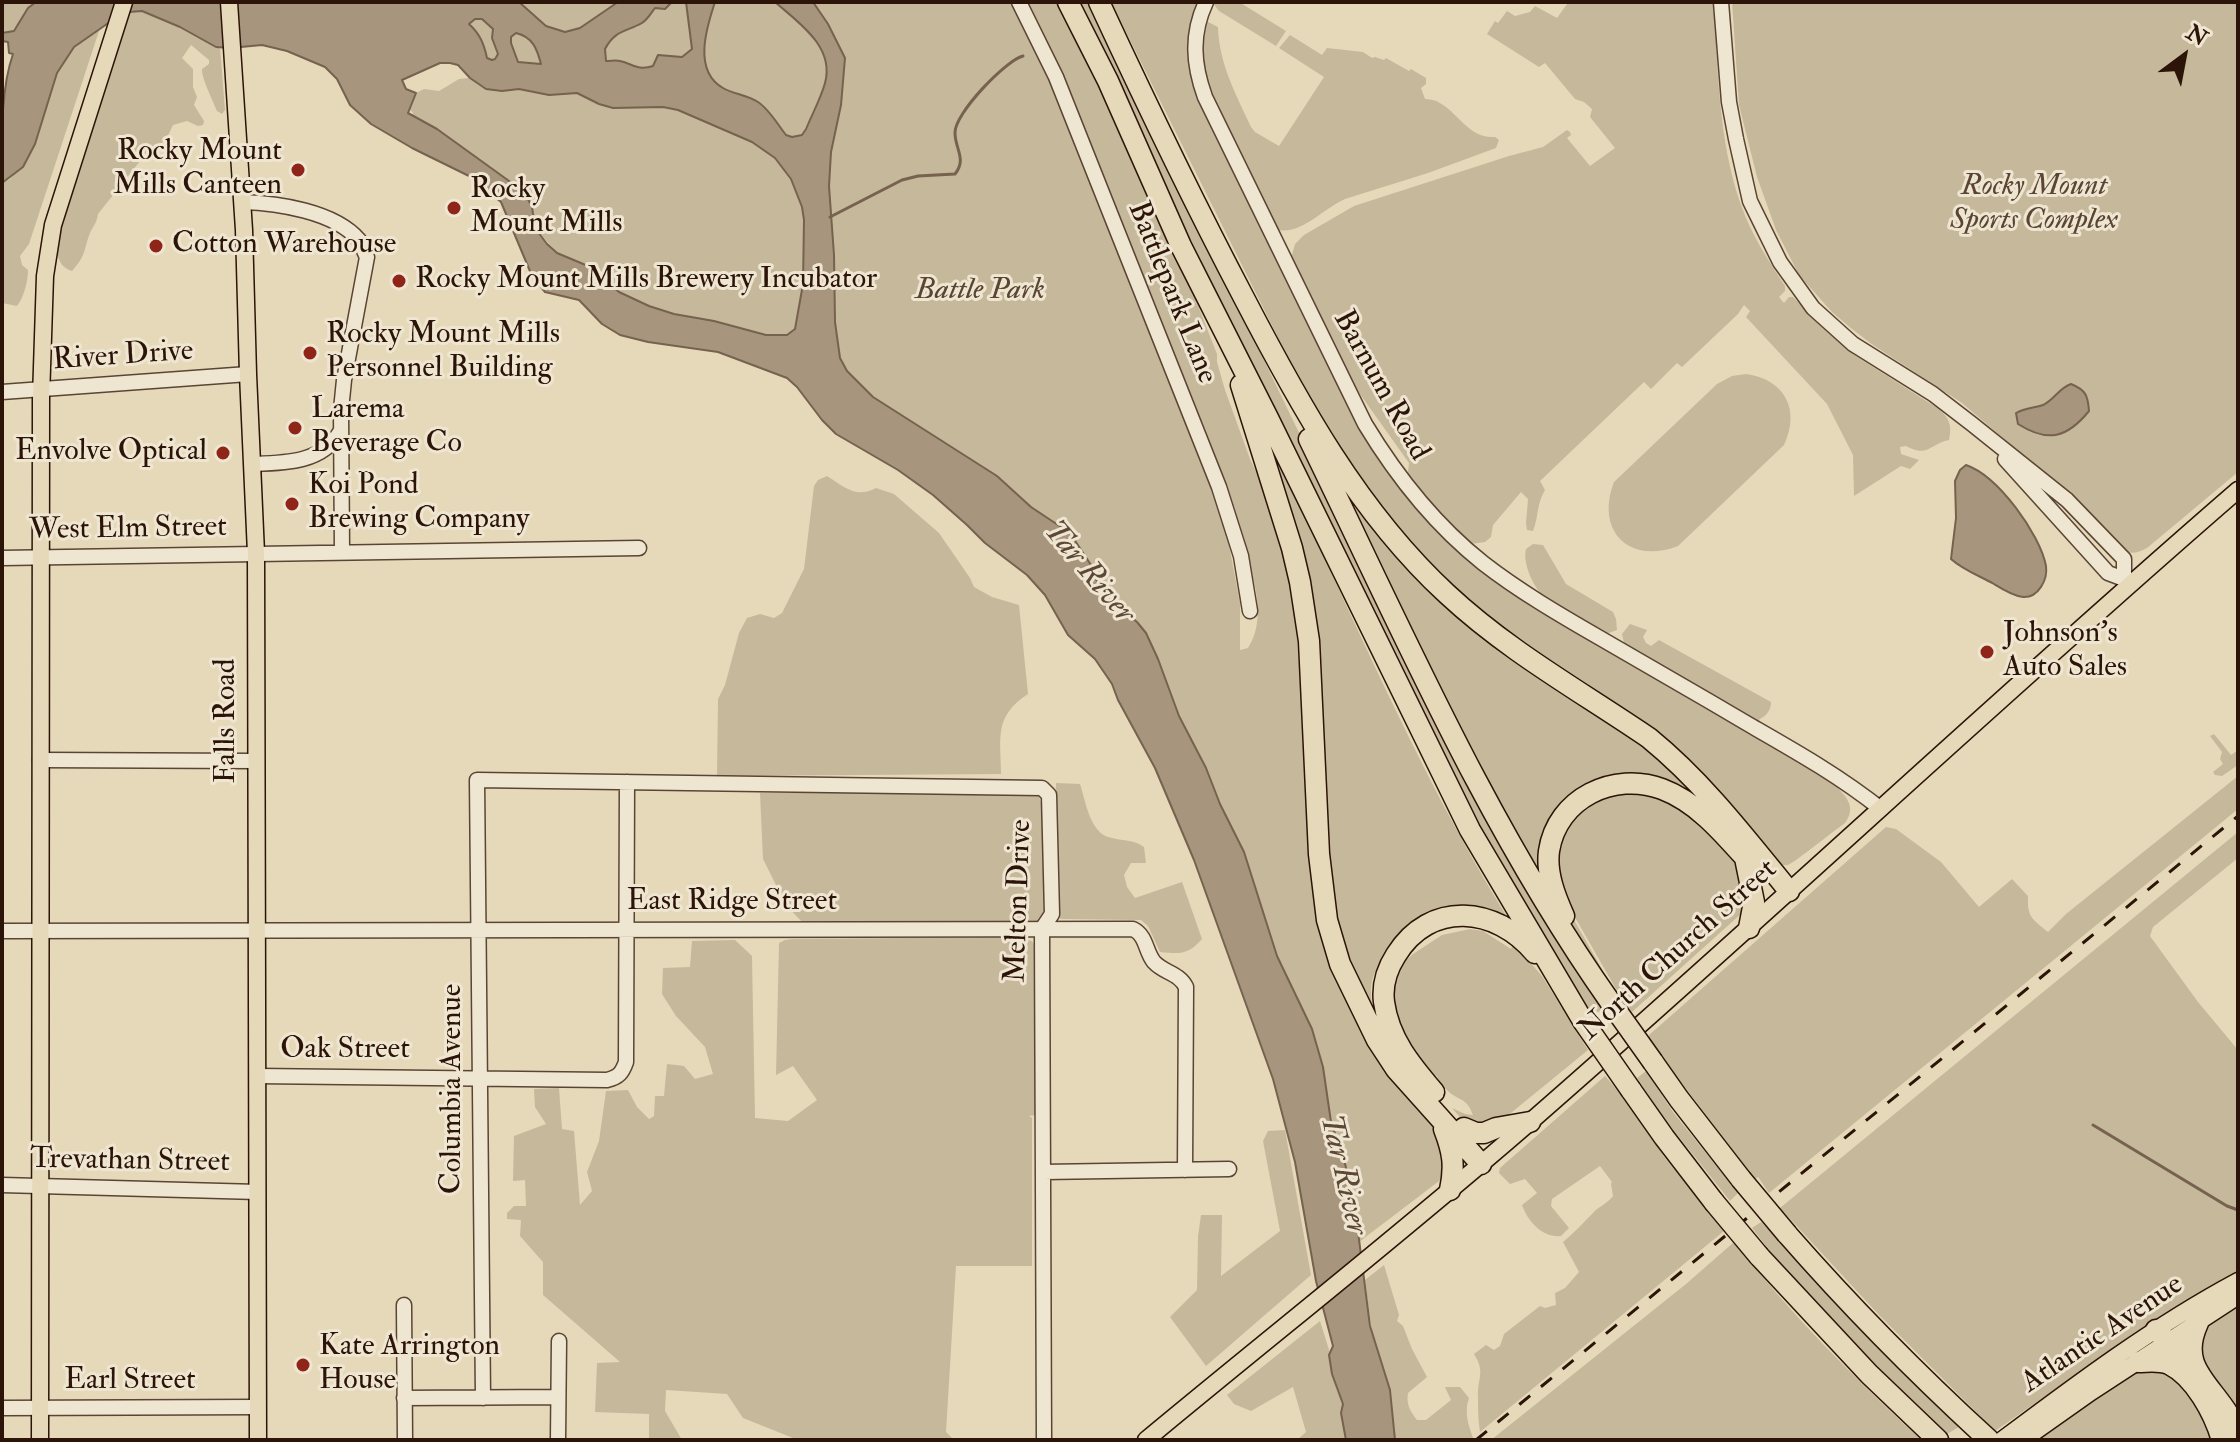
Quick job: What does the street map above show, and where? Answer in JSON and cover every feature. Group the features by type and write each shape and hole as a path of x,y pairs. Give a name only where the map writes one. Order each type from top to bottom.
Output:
{"highway":[{"path":"1068,2 1108,81 1181,246 1470,830 1580,1016"},
{"path":"1099,2 1209,233 1271,351 1329,449 1378,519 1407,555 1495,636 1665,751 1720,806 1785,894"},
{"path":"1223,328 1300,582 1309,641 1319,854 1327,920 1340,964 1377,1040 1396,1069 1439,1118 1484,1160"},
{"path":"1271,351 1279,377 1452,733 1533,884 1583,964 1689,1112 1787,1234 1841,1295 1989,1440"},
{"path":"1583,964 1556,898 1549,862 1552,839 1562,818 1582,798 1602,787 1634,783 1663,789 1699,810 1785,894"},
{"path":"1745,858 1754,891 1749,928"},
{"path":"1484,1160 1464,1128 1400,1049 1384,1003 1385,982 1392,962 1404,943 1426,924 1445,917 1466,915 1490,921 1530,948 1714,1202 1759,1256 1869,1374 1937,1439"},
{"path":"1439,1118 1450,1146 1454,1170 1450,1190"},
{"path":"1464,1128 1484,1133 1530,1122"},
{"path":"2196,1370 2190,1349 2198,1323"},
{"path":"2162,1336 2196,1370 2229,1414 2238,1435"},
{"path":"2138,1362 2167,1364 2187,1379 2211,1412 2222,1440"}],"main road":[{"path":"40,1440 41,388 45,276 53,225 124,2"},
{"name":"Falls Road","path":"229,2 242,202 256,553 258,1440"},
{"name":"North Church Street","path":"1146,1440 1530,1122 1881,809 2127,581 2238,490"},
{"name":"Atlantic Avenue","path":"2023,1440 2138,1362 2196,1304 2238,1281"},
{"name":"Atlantic Avenue","path":"2002,1440 2085,1377 2162,1336 2198,1323 2238,1296"}],"street":[{"name":"Battlepark Lane","path":"1019,2 1046,53 1071,112 1214,474 1241,556 1250,611"},
{"name":"Barnum Road","path":"1206,2 1198,18 1195,56 1205,97 1365,424 1410,491 1459,542 1509,581 1577,625 1828,770 1881,809"},
{"path":"1721,2 1729,102 1750,201 1780,262 1813,308 1853,344 1933,394 1972,424 2108,573 2127,581"},
{"path":"242,202 275,204 337,223 359,240 367,257 344,377 340,432 342,552"},
{"name":"River Drive","path":"2,392 248,374"},
{"path":"252,464 282,463 319,453 332,446 340,432"},
{"name":"West Elm Street","path":"2,558 639,548"},
{"path":"40,760 256,761"},
{"name":"Melton Drive","path":"477,780 1042,788 1049,795 1052,914 1042,929 1044,1440"},
{"name":"Columbia Avenue","path":"477,780 483,1398"},
{"path":"625,930 627,782"},
{"name":"East Ridge Street","path":"2,931 1133,929 1144,938 1154,962 1182,979 1186,987 1185,1170"},
{"name":"Oak Street","path":"257,1076 616,1078 622,1073 626,1062 625,930"},
{"path":"1044,1172 1229,1169"},
{"name":"Trevathan Street","path":"2,1185 258,1192"},
{"path":"404,1305 405,1440"},
{"path":"558,1440 559,1341"},
{"path":"404,1398 558,1397"},
{"name":"Earl Street","path":"2,1408 258,1407"}],"green space":[{"path":"2,2 36,2 28,8 14,31 2,33"},
{"path":"519,2 618,2 580,28 565,32 546,26"},
{"path":"672,2 688,3 692,48 685,55 658,55 654,65 644,68 620,61 606,62 605,49 615,35 648,18 655,8 665,9"},
{"path":"715,2 775,2 809,31 828,65 825,84 802,135 786,135 758,102 727,90 714,81 708,71 704,49"},
{"name":"Battle Park","path":"813,2 1012,2 1052,82 1175,388 1225,524 1240,603 1240,650 1248,648 1258,618 1255,585 1236,521 1024,2 1060,2 1171,237 1217,354 1225,390 1250,459 1273,507 1299,604 1308,845 1315,899 1324,923 1436,1128 1447,1175 1359,1242 1355,1208 1344,1159 1331,1122 1323,1067 1312,1029 1277,956 1244,852 1179,716 1158,659 1137,622 1106,596 1091,565 997,476 873,397 847,371 840,358 835,322 829,186 831,152 844,77 838,43"},
{"path":"1075,2 1091,2 1359,557 1560,942 1602,1009 1592,1017 1489,853"},
{"path":"1111,2 1199,2 1190,31 1190,62 1358,421 1385,470 1409,500 1453,545 1827,777 1849,803 1849,816 1845,823 1792,863 1775,863 1739,819 1508,640 1419,561 1316,414"},
{"path":"1212,2 1239,2 1286,31 1276,46 1219,11"},
{"path":"1566,2 1714,2 1720,104 1733,180 1760,247 1785,286 1779,297 1784,303 1793,297 1854,355 1939,409 1949,423 1949,440 1920,451 1900,447 1901,454 1919,460 1910,469 1901,466 1854,496 1853,455 1827,404 1746,317 1750,311 1744,305 1682,367 1677,363 1651,389 1644,382 1540,481 1545,490 1533,531 1527,530 1528,499 1521,492 1493,525 1491,537 1485,542 1471,544 1409,479 1409,463 1350,380 1290,262 1295,244 1304,235 1354,206 1543,147 1567,130 1571,135 1567,138 1590,166 1615,148 1590,117 1592,109 1575,99 1545,63 1539,67 1487,34 1495,21 1498,23 1507,11 1515,16 1530,12 1535,6 1557,18"},
{"name":"Rocky Mount Sports Complex","path":"1732,2 2238,2 2238,472 2147,548 2135,552 2122,551 2053,481 1962,403 1873,345 1832,312 1799,275 1776,230 1757,177 1739,105"},
{"path":"142,11 220,47 225,110 222,114 217,111 203,78 202,69 209,64 209,60 191,45 182,58 193,69 193,87 197,97 194,105 204,121 203,125 187,121 173,125 166,140 155,148 152,146 98,214 82,256 72,271 59,260 60,231 129,12"},
{"path":"475,19 482,19 493,29 492,38 498,54 492,60 487,58 481,40 469,24"},
{"path":"1208,22 1218,27 1225,66 1251,127 1279,146 1324,77 1279,48 1290,35 1322,55 1327,48 1363,52 1372,58 1386,58 1409,71 1411,69 1426,78 1426,84 1421,88 1425,99 1445,106 1478,134 1495,137 1499,140 1496,148 1345,199 1304,225 1278,230 1207,85 1201,67 1203,25"},
{"path":"100,28 29,244 20,256 22,265 28,270 24,294 17,306 2,303 2,183 10,179 35,144 57,73 74,47"},
{"path":"516,33 530,41 541,64 518,62 511,43 511,37"},
{"path":"470,78 482,87 502,91 519,89 549,95 577,93 613,108 663,107 678,110 752,142 775,158 791,179 804,220 803,284 795,329 787,335 766,335 649,306 619,292 585,264 557,253 535,228 530,203 516,186 437,129 412,116 409,109 416,93 424,89 439,91 459,79"},
{"path":"1746,374 1770,382 1786,398 1791,419 1784,445 1678,546 1645,551 1620,540 1609,515 1614,482 1717,384 1732,376"},
{"path":"1261,425 1408,736 1507,917 1466,911 1389,960 1379,968 1372,980 1375,1018 1357,987 1332,911 1314,660"},
{"path":"827,476 856,492 876,488 894,494 939,533 974,587 992,597 1019,605 1028,694 1009,711 1004,720 1000,739 1001,774 717,776 718,699 725,685 739,633 747,618 760,614 774,618 782,613 804,569 814,486"},
{"path":"1354,495 1382,533 1631,734 1697,793 1695,796 1589,787 1544,865 1537,870 1459,726 1357,519 1349,497"},
{"path":"1533,544 1543,545 1566,584 1613,612 1617,630 1606,634 1542,595 1530,576 1526,561 1526,549"},
{"path":"1630,624 1647,630 1643,637 1651,646 1659,640 1771,702 1768,712 1755,722 1640,655 1624,643 1622,634"},
{"path":"2214,734 2231,755 2238,750 2238,765 2222,776 2213,772 2223,764 2220,759 2222,752 2210,736"},
{"path":"2238,776 2238,809 1769,1193 1649,1040 1649,1035 1886,827 1896,829 1941,862 1979,907 2012,879 2028,896 2028,909 2032,917 2048,932 2066,914"},
{"path":"1056,783 1080,784 1090,817 1105,836 1144,847 1146,863 1131,863 1124,875 1127,887 1135,898 1182,882 1202,939 1197,944 1183,952 1160,952 1148,926 1141,920 1061,919 1056,916"},
{"path":"1625,789 1680,804 1733,856 1749,889 1742,913 1632,1012 1569,911 1616,994 1590,958 1563,906 1555,849 1574,812"},
{"path":"1030,791 1038,795 1041,802 1047,912 1041,925 803,923 786,905 763,859 760,793"},
{"path":"2238,832 2238,858 2153,927 2150,936 2238,1050 2238,1272 2105,1355 1995,1431 1879,1315 1780,1208"},
{"path":"1470,929 1483,931 1511,949 1513,943 1542,976 1588,1050 1495,1126 1465,1123 1452,1108 1473,1115 1468,1105 1447,1090 1436,1075 1435,1083 1393,1023 1393,972 1442,935"},
{"path":"1022,937 1033,942 1035,949 1035,1115 1029,1116 1032,1118 1032,1266 956,1266 946,1432 954,1440 798,1440 743,1418 727,1394 666,1390 665,1411 682,1440 649,1440 649,1414 595,1412 597,1363 620,1362 543,1295 543,1262 520,1236 521,1220 507,1219 507,1213 514,1206 526,1206 525,1180 513,1181 514,1136 546,1124 535,1107 534,1089 559,1088 562,1129 574,1131 580,1205 592,1191 587,1172 599,1141 606,1091 628,1090 637,1107 649,1119 654,1116 655,1096 664,1096 667,1064 684,1066 695,1079 713,1074 705,1047 676,1016 662,994 663,968 690,967 692,941 735,940 752,956 755,1118 788,1121 817,1100 793,1066 776,1075 779,943 792,939"},
{"path":"1646,1071 1673,1112 1738,1193 1730,1201 1663,1117 1637,1078"},
{"path":"1605,1076 1724,1231 1480,1432 1480,1371 1474,1354 1486,1345 1494,1350 1500,1346 1504,1334 1540,1306 1556,1305 1555,1293 1565,1288 1579,1272 1563,1242 1613,1196 1612,1182 1600,1166 1552,1199 1551,1206 1569,1228 1561,1236 1554,1236 1537,1228 1522,1205 1537,1193 1525,1179 1510,1184 1499,1173 1500,1168"},
{"path":"1285,1130 1311,1275 1206,1366 1170,1317 1197,1290 1201,1215 1222,1215 1221,1276 1280,1231 1263,1141 1268,1131"},
{"path":"1761,1222 1959,1427 1947,1434 1867,1358 1768,1252 1752,1228"},
{"path":"1734,1242 1823,1344 1921,1440 1491,1440 1686,1284"},
{"path":"1384,1265 1399,1315 1397,1321 1403,1326 1427,1377 1408,1393 1411,1410 1417,1420 1426,1420 1451,1400 1445,1387 1460,1387 1469,1398 1468,1423 1473,1438 1470,1440 1395,1440 1391,1397 1372,1333 1365,1280"},
{"path":"2238,1304 2238,1420 2205,1375 2197,1349 2199,1337 2206,1326"},
{"path":"1320,1321 1344,1398 1352,1440 1297,1440 1306,1432 1293,1387 1251,1411 1234,1404 1227,1395"},
{"path":"2138,1371 2162,1371 2185,1386 2216,1440 2033,1440 2096,1396"}],"water":[{"name":"Tar River","path":"36,2 519,2 546,26 565,32 580,28 618,2 672,2 665,9 655,8 644,21 617,35 605,49 606,61 643,68 653,66 658,55 682,57 692,49 686,2 715,2 704,49 708,71 723,88 762,105 786,135 792,137 802,135 806,129 823,89 827,70 825,58 813,37 775,2 813,2 845,58 829,186 835,322 840,358 847,371 873,397 997,476 1031,507 1070,533 1106,596 1146,633 1179,716 1244,852 1277,956 1312,1029 1323,1067 1331,1122 1344,1159 1355,1208 1370,1326 1390,1390 1395,1440 1346,1440 1341,1413 1343,1404 1329,1355 1333,1346 1316,1281 1295,1162 1273,1079 1194,860 1155,768 1112,684 1095,659 1068,635 1045,595 1027,575 985,543 933,495 898,470 836,434 787,378 718,352 620,335 602,324 579,300 545,292 532,276 501,202 469,176 371,124 350,105 337,79 325,67 287,51 262,45 216,47 142,11 117,17 74,47 57,73 35,144 23,167 2,183 4,100 13,54 9,53 8,42 2,41 2,33 14,31 28,8","holes":["475,19 482,19 493,29 492,38 498,54 495,59 487,58 481,40 469,24","516,33 530,41 541,64 518,62 511,37","440,63 450,63 458,65 486,89 519,89 549,95 577,93 613,108 663,107 678,110 752,142 775,158 791,179 802,207 803,284 795,329 787,335 766,335 674,314 619,292 588,266 557,253 535,228 532,207 516,186 437,129 408,113 416,93 406,89 402,80"]},
{"path":"2071,384 2085,394 2089,411 2073,427 2056,435 2048,435 2018,424 2016,413 2043,405"},
{"path":"1966,465 2004,493 2035,538 2046,571 2044,582 2033,595 2023,597 2012,594 1951,559 1956,518 1955,481"}],"waterway":[{"path":"830,217 902,180 955,174 960,164 955,139 957,124 972,101 994,77 1023,56"},
{"path":"2093,1125 2238,1210"}],"railway":[{"path":"1476,1440 2238,816"}],"place":[{"name":"Rocky Mount Mills Canteen","path":"298,170"},
{"name":"Rocky Mount Mills","path":"454,208"},
{"name":"Cotton Warehouse","path":"156,246"},
{"name":"Rocky Mount Mills Brewery Incubator","path":"399,281"},
{"name":"Rocky Mount Mills Personnel Building","path":"310,353"},
{"name":"Larema Beverage Co","path":"295,428"},
{"name":"Envolve Optical","path":"223,453"},
{"name":"Koi Pond Brewing Company","path":"292,504"},
{"name":"Johnson's Auto Sales","path":"1987,652"},
{"name":"Kate Arrington House","path":"303,1365"}]}
